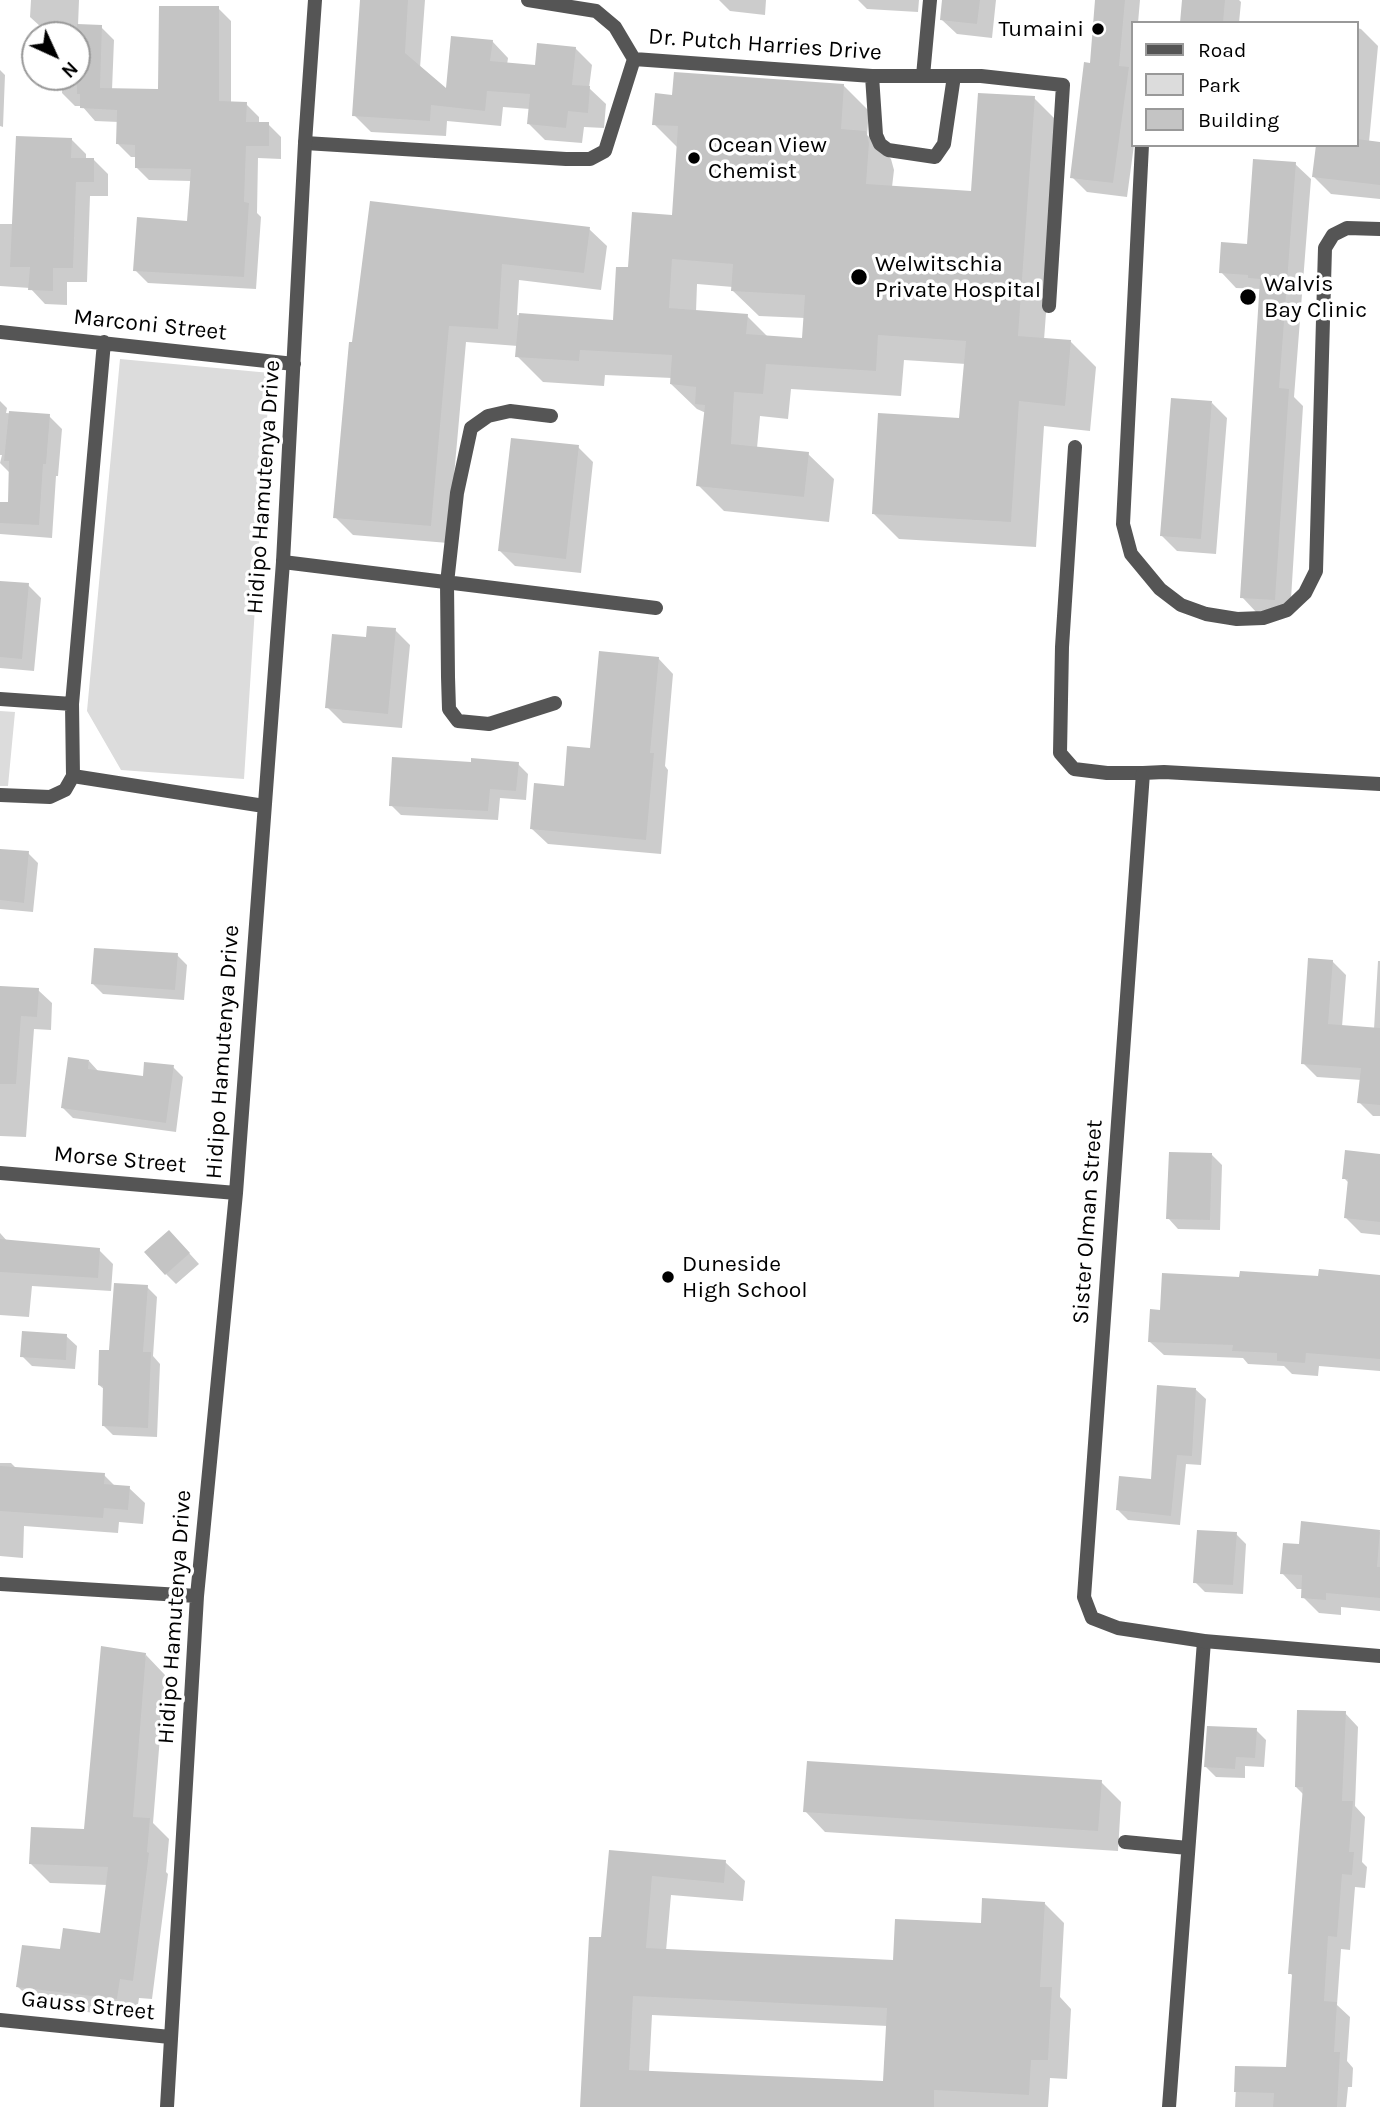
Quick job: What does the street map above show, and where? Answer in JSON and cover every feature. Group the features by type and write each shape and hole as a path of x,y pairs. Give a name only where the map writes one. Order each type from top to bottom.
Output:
{"street":[{"name":"Hidipo Hamutenya Drive","path":"167,2107 197,1596 236,1193 283,562 315,0"},
{"path":"528,0 596,11 615,27 634,59"},
{"path":"923,76 930,0"},
{"name":"Dr. Putch Harries Drive","path":"305,143 590,159 605,151 634,59 872,76 981,76 1063,85 1049,306"},
{"path":"872,76 876,135 880,144 888,150 935,157 944,144 954,76"},
{"path":"1142,147 1123,524 1131,554 1160,589 1181,605 1206,614 1237,619 1263,618 1287,610 1305,593 1315,571 1325,248 1333,235 1347,228 1380,229"},
{"name":"Marconi Street","path":"0,332 294,364"},
{"path":"0,795 50,797 65,790 73,776 72,704 104,342"},
{"path":"551,416 510,411 488,416 471,428 457,493 447,583 449,709 458,721 489,724 555,703"},
{"path":"1075,447 1062,647 1060,753 1074,769 1108,773 1164,772 1380,783"},
{"path":"283,562 656,608"},
{"path":"0,699 72,704"},
{"name":"Sister Olman Street","path":"1143,774 1084,1597 1092,1618 1118,1628 1204,1641 1380,1656"},
{"path":"73,776 264,806"},
{"name":"Morse Street","path":"0,1173 236,1193"},
{"path":"0,1584 197,1596"},
{"path":"1169,2107 1204,1641"},
{"path":"1125,1842 1188,1848"},
{"name":"Gauss Street","path":"0,2020 170,2037"}],"green space":[{"path":"120,359 270,373 244,779 121,770 87,711"},
{"path":"0,711 15,712 8,786 0,786"}],"building":[{"path":"360,0 408,0 405,53 446,88 451,36 493,40 490,61 535,65 537,43 576,47 572,85 590,86 588,113 568,111 566,128 527,124 530,94 487,91 485,111 431,105 430,121 352,116"},
{"path":"942,0 980,0 977,24 940,20"},
{"path":"1095,0 1125,0 1119,66 1129,67 1113,183 1070,178 1084,62 1090,63"},
{"path":"1182,0 1225,0 1223,21 1180,21"},
{"path":"159,6 219,6 219,101 247,102 246,122 269,122 269,146 246,146 244,202 249,203 244,277 133,271 137,217 187,221 191,169 135,168 135,145 116,144 117,110 80,108 80,94 77,94 77,91 91,91 91,25 102,25 100,88 158,89"},
{"path":"674,72 844,84 841,129 866,131 869,143 866,184 971,191 978,93 1035,96 1018,336 1071,340 1065,406 1019,401 1011,522 872,514 878,413 959,418 966,341 878,335 876,371 766,364 763,394 734,392 731,444 809,452 804,497 696,486 705,405 695,404 696,387 670,384 672,355 580,350 579,361 515,357 519,313 613,320 616,267 628,267 632,212 672,215 678,126 652,125 655,93 672,95","holes":["672,259 733,264 731,291 805,295 802,338 746,334 748,314 669,308"]},
{"path":"16,136 72,138 71,158 94,158 94,182 76,182 73,268 53,268 53,291 28,290 30,267 10,267"},
{"path":"1359,139 1380,142 1380,185 1312,177 1316,147 1359,147"},
{"path":"1253,159 1296,162 1279,388 1289,389 1275,600 1240,598 1260,279 1248,278 1248,275 1219,273 1221,242 1247,244"},
{"path":"370,201 590,227 584,273 502,264 498,329 449,326 431,526 333,518 349,342 352,342"},
{"path":"1171,398 1212,401 1201,539 1160,536"},
{"path":"9,411 50,414 39,525 0,523 0,502 8,502 9,461 4,461"},
{"path":"511,438 579,445 566,559 498,551"},
{"path":"0,581 29,583 22,659 0,657"},
{"path":"367,626 396,628 388,714 325,708 332,634 366,637"},
{"path":"599,651 659,657 650,753 654,753 646,840 530,829 534,783 564,786 567,746 590,748"},
{"path":"392,757 471,762 471,758 519,762 516,791 490,789 488,811 389,806"},
{"path":"0,849 29,851 24,903 0,900"},
{"path":"94,948 178,953 175,990 91,984"},
{"path":"1308,958 1333,960 1328,1024 1380,1028 1380,1105 1357,1103 1361,1068 1301,1064"},
{"path":"0,986 39,988 37,1017 21,1016 16,1084 0,1084"},
{"path":"68,1057 89,1060 88,1069 143,1076 144,1062 174,1065 166,1123 61,1108"},
{"path":"1345,1150 1380,1154 1380,1222 1344,1218 1348,1179 1342,1179"},
{"path":"1169,1152 1212,1153 1210,1220 1166,1219"},
{"path":"169,1230 190,1253 165,1275 144,1252"},
{"path":"0,1239 100,1248 98,1278 0,1272"},
{"path":"1319,1269 1380,1275 1380,1359 1306,1353 1305,1363 1277,1361 1277,1353 1232,1351 1233,1345 1148,1342 1150,1309 1160,1310 1162,1273 1239,1277 1240,1271 1318,1276"},
{"path":"114,1283 148,1285 143,1352 151,1352 148,1428 102,1426 103,1386 98,1385 99,1350 109,1350"},
{"path":"22,1331 67,1334 66,1360 20,1357"},
{"path":"1157,1385 1196,1388 1192,1456 1177,1455 1171,1516 1116,1510 1119,1476 1151,1479"},
{"path":"0,1466 105,1473 104,1484 130,1486 128,1510 104,1508 103,1518 0,1511"},
{"path":"1301,1521 1380,1530 1377,1567 1380,1567 1380,1598 1326,1593 1326,1600 1301,1598 1302,1575 1280,1574 1283,1543 1299,1544"},
{"path":"1197,1530 1237,1532 1233,1585 1193,1583"},
{"path":"101,1646 146,1653 133,1817 150,1818 149,1853 133,1981 120,1979 117,1999 16,1987 22,1945 60,1949 63,1928 100,1933 108,1867 29,1864 31,1827 84,1829"},
{"path":"1297,1710 1346,1711 1342,1801 1353,1801 1349,1852 1354,1852 1352,1875 1342,1874 1337,1937 1328,1936 1324,2001 1337,2002 1334,2052 1340,2052 1337,2107 1273,2107 1274,2093 1234,2092 1235,2066 1286,2067 1292,1974 1288,1974 1303,1787 1295,1787"},
{"path":"1207,1726 1257,1728 1255,1758 1236,1757 1235,1769 1204,1767"},
{"path":"807,1761 1102,1780 1098,1831 803,1812"},
{"path":"609,1850 726,1860 724,1883 652,1876 646,1948 893,1960 895,1919 981,1923 982,1898 1045,1902 1040,1987 1052,1987 1048,2060 1031,2060 1029,2095 934,2090 934,2107 580,2107 589,1937 601,1937","holes":["633,1996 887,2008 883,2081 629,2070"]}],"place":[{"name":"Tumaini","path":"1098,29"},
{"name":"Ocean View Chemist","path":"694,158"},
{"name":"Welwitschia Private Hospital","path":"859,277"},
{"name":"Walvis Bay Clinic","path":"1248,297"},
{"name":"Duneside High School","path":"668,1277"}]}
